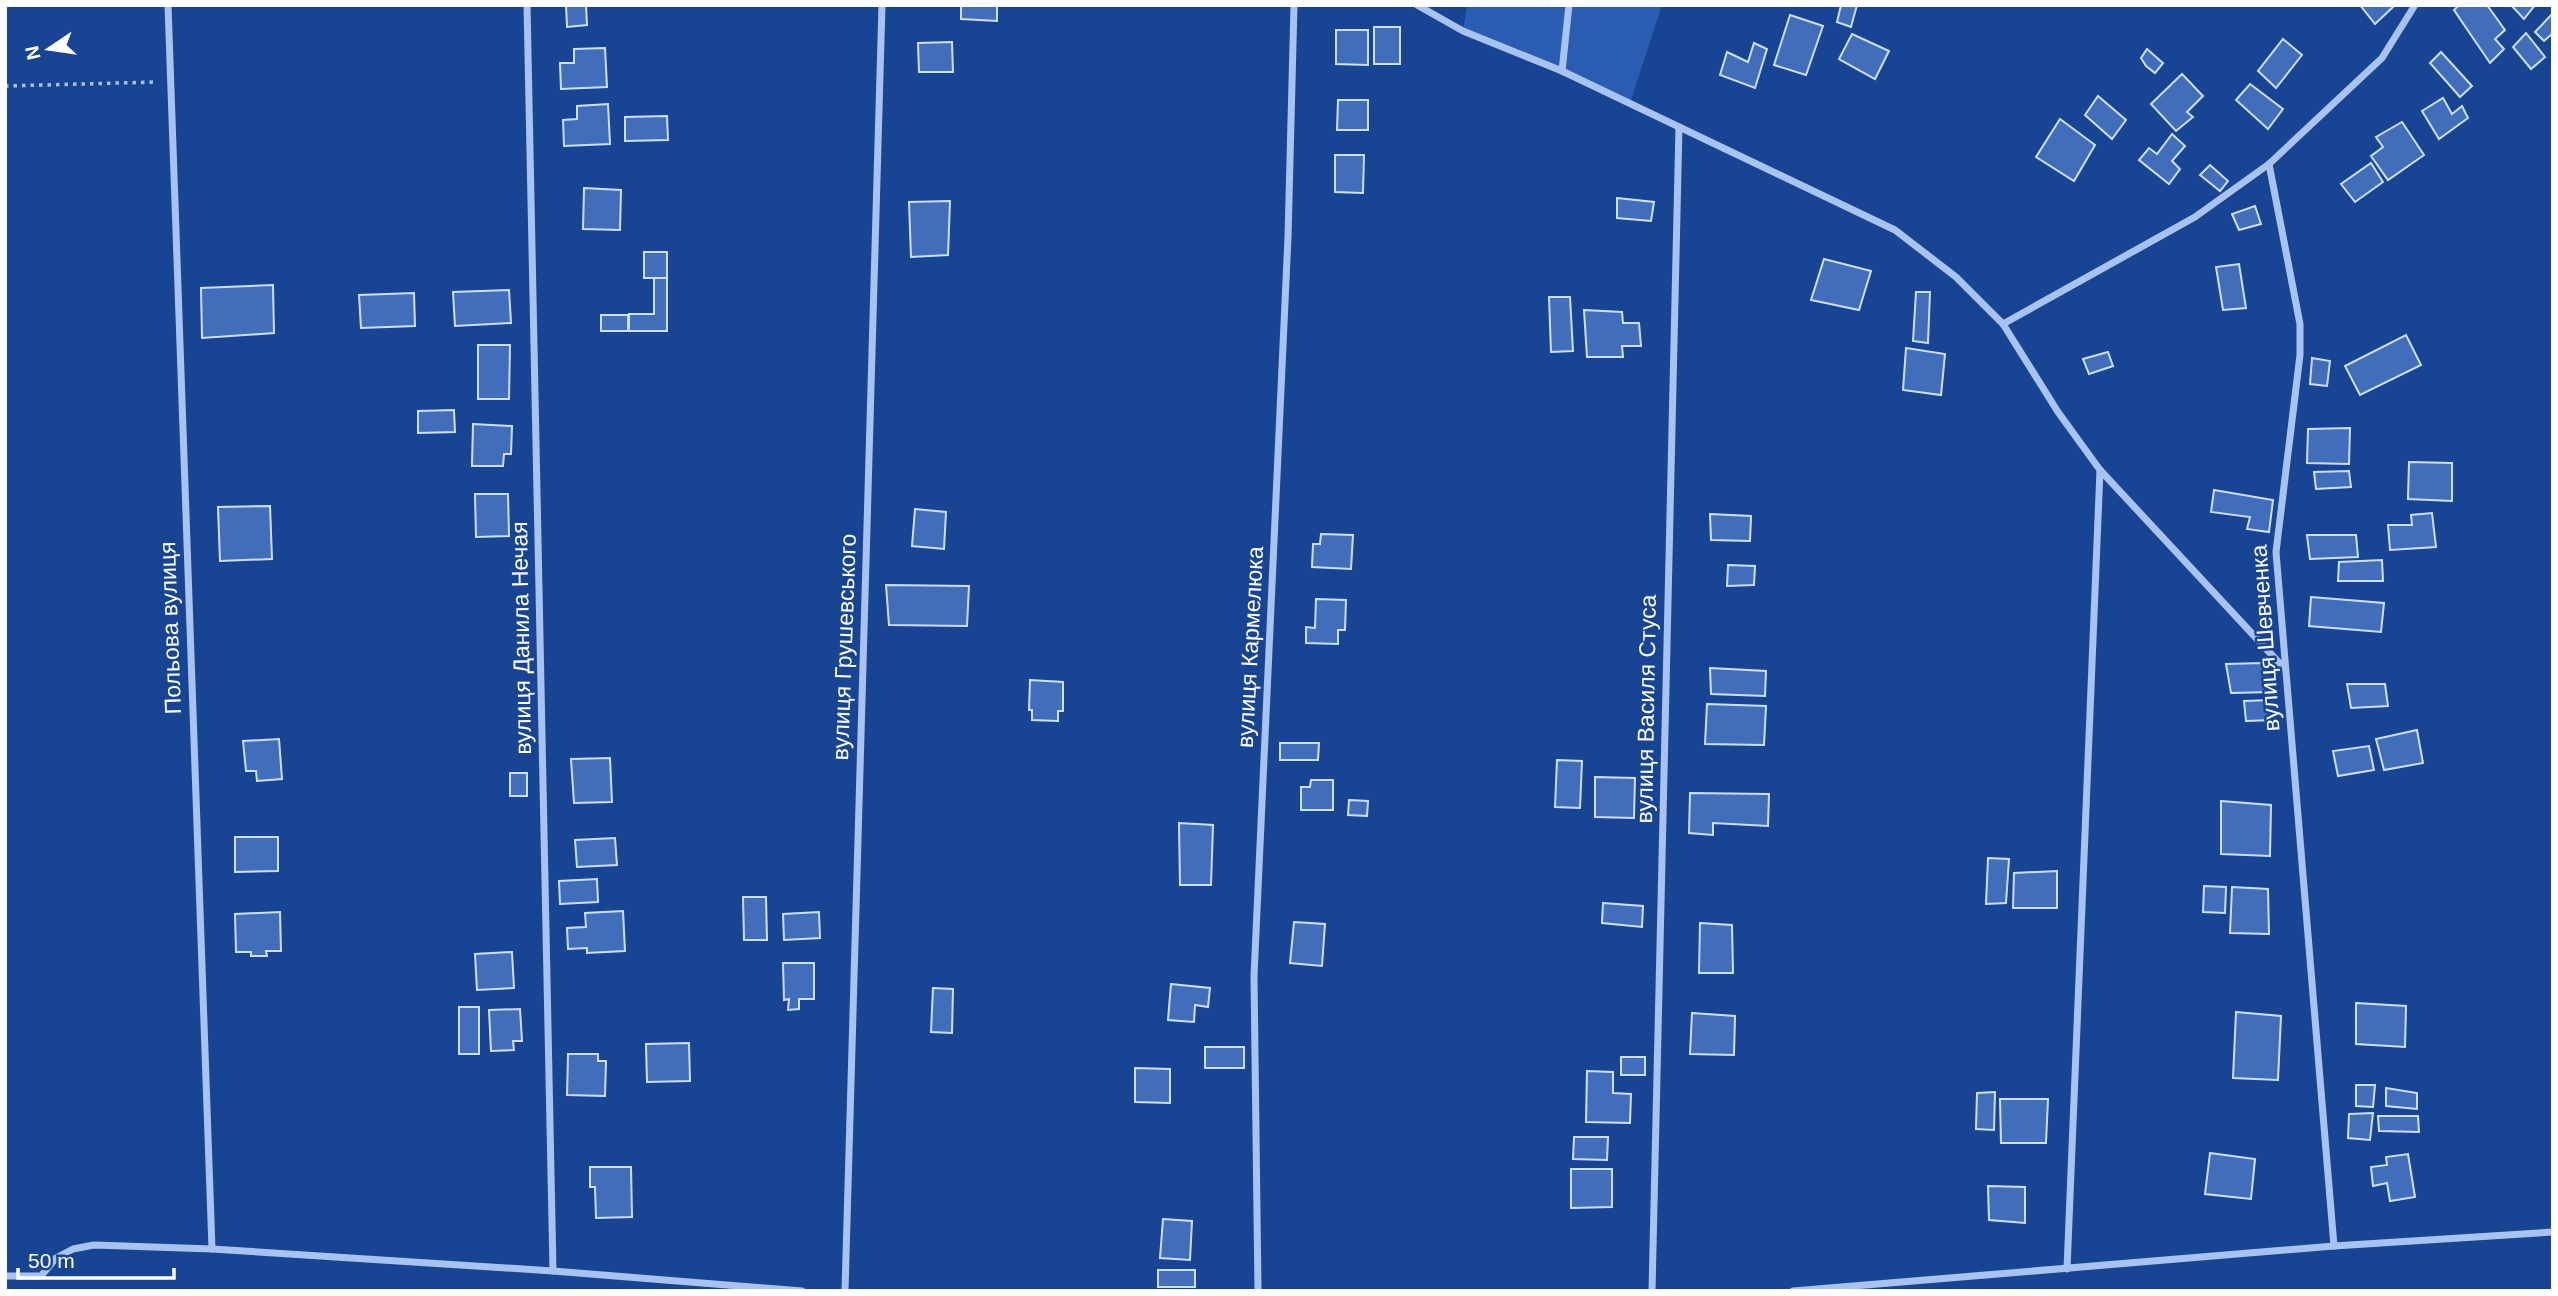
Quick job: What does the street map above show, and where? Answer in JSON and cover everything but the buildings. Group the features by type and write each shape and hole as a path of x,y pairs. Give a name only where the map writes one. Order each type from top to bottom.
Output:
{"street":[{"name":"Польова вулиця","path":"168,5 212,1249"},
{"name":"вулиця Данила Нечая","path":"527,5 553,1271"},
{"name":"вулиця Грушевського","path":"845,1291 882,5"},
{"name":"вулиця Кармелюка","path":"1258,1291 1254,976 1287,250 1294,5"},
{"path":"1417,5 1463,30 1562,71 1895,230 1956,277 2003,324 2058,412 2100,470 2284,669"},
{"path":"1562,71 1569,5"},
{"path":"2003,324 2195,217 2269,164 2382,58 2415,5"},
{"name":"вулиця Василя Стуса","path":"1652,1291 1679,127"},
{"name":"вулиця Шевченка","path":"2269,164 2300,324 2300,355 2276,552 2334,1246"},
{"path":"2067,1269 2100,470"},
{"path":"1793,1291 2334,1246 2553,1232"},
{"path":"5,1276 41,1276 56,1258 73,1249 94,1245 212,1249 553,1271 802,1291"}],"path":[{"path":"5,86 170,82"}],"shaded area":[{"path":"1467,5 1662,5 1630,103 1463,31"}]}
